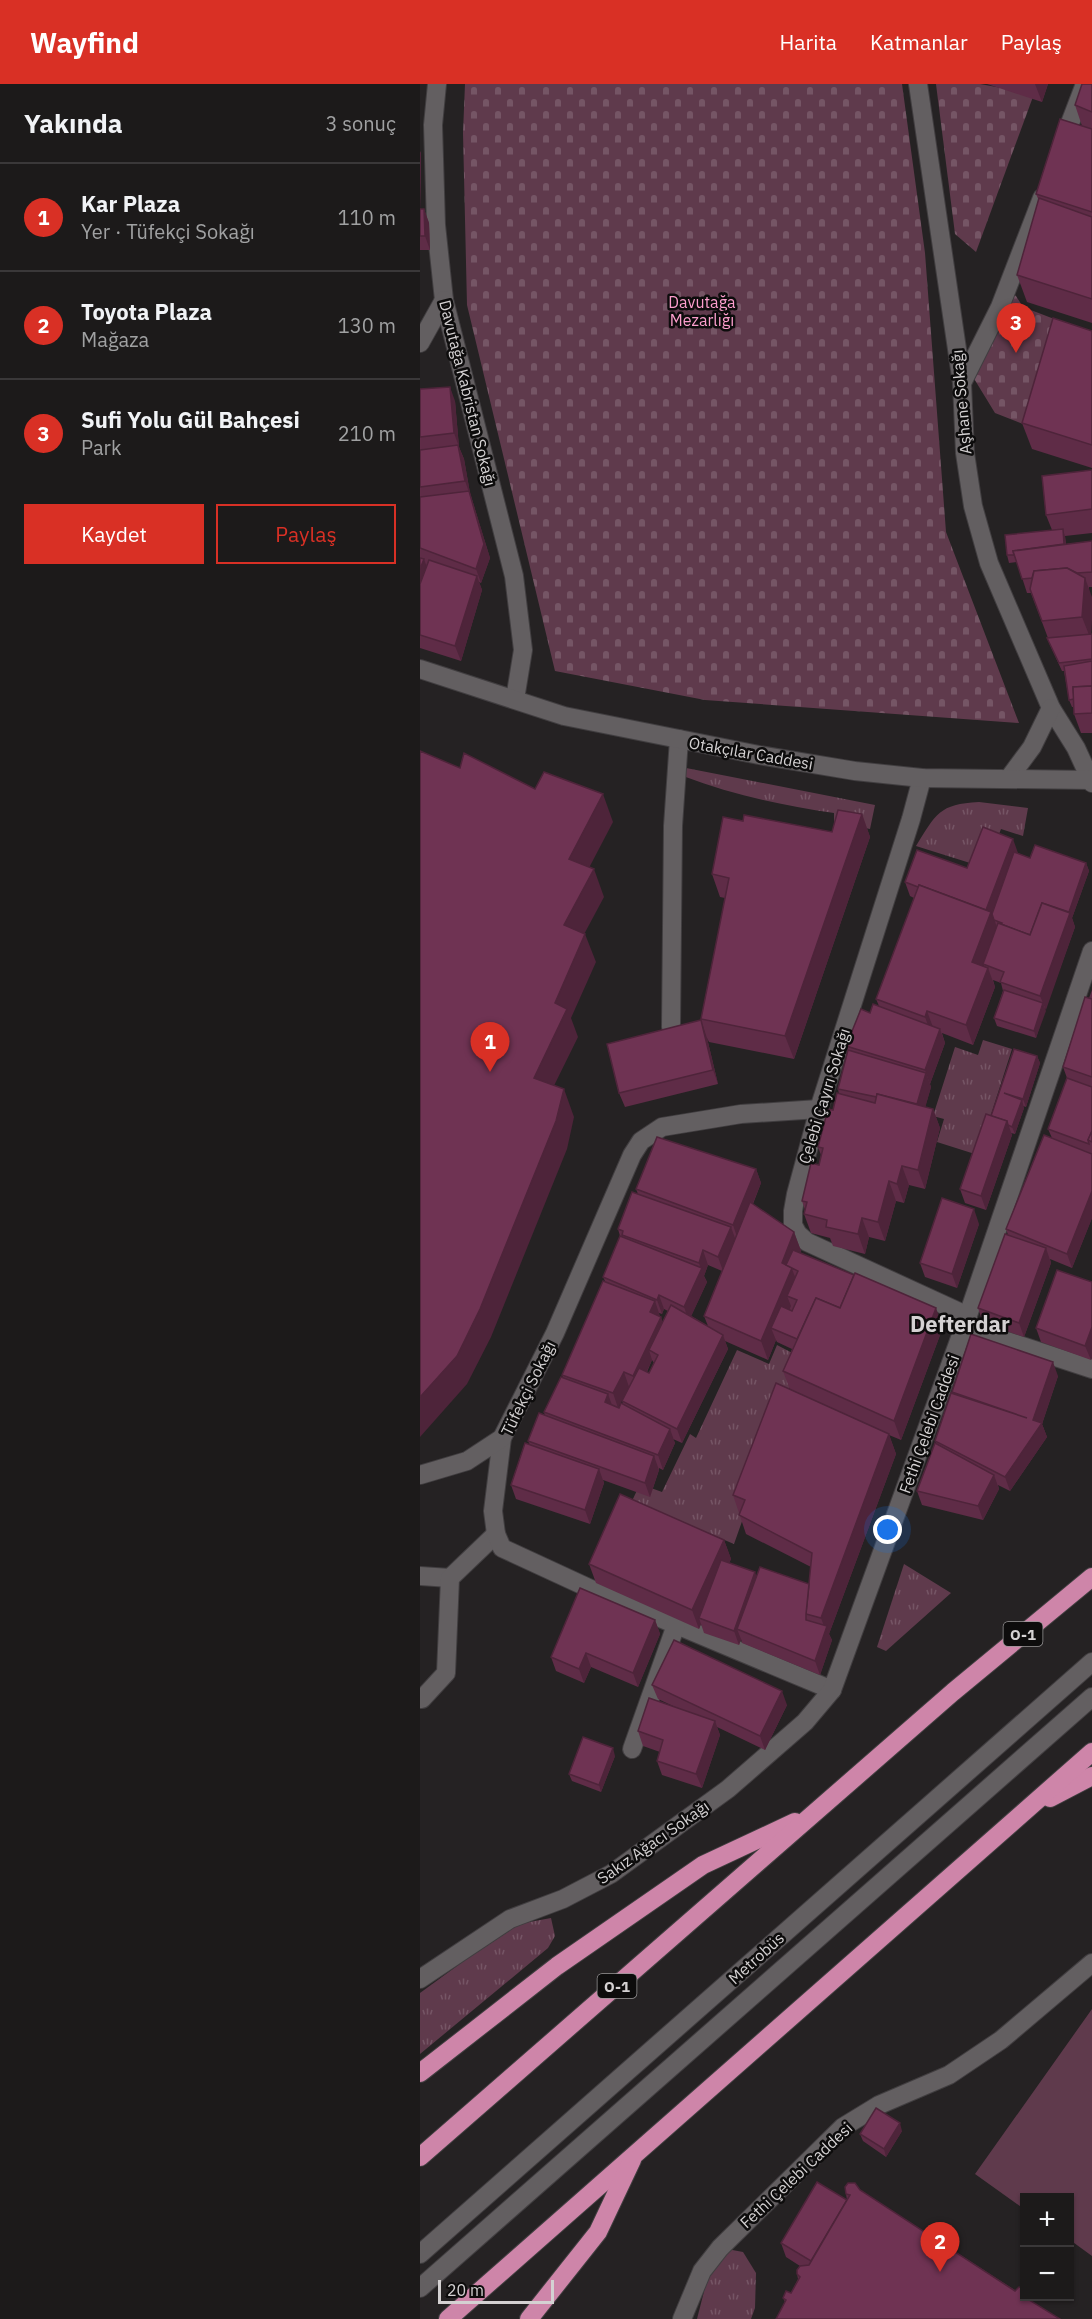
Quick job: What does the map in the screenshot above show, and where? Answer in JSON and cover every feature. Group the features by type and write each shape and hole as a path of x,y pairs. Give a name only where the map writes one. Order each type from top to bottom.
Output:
{"highway":[{"name":"O-1","path":"420,2157 953,1692 1092,1577"},
{"path":"448,2319 1092,1752"},
{"path":"1024,1812 1092,1776"},
{"path":"420,2073 557,1965 703,1864 813,1813"},
{"path":"529,2319 598,2232 636,2152"}],"street":[{"name":"Davutağa Kabristan Sokağı","path":"437,84 433,136 436,225 444,300 514,576 523,650 515,699"},
{"name":"Aşhane Sokağı","path":"918,84 962,383 965,453 973,506 989,563 1051,708 1076,748 1092,781"},
{"path":"1055,162 1085,84"},
{"path":"962,383 1000,307 1047,184"},
{"path":"420,343 444,300"},
{"name":"Otakçılar Caddesi","path":"420,669 564,716 838,768 922,778 1092,781"},
{"path":"1009,778 1032,747 1051,708"},
{"path":"671,1027 673,826 679,739"},
{"name":"Çelebi Çayırı Sokağı","path":"922,778 819,1109 792,1212 793,1225 798,1234 807,1242 966,1321 1092,1370"},
{"name":"Fethi Çelebi Caddesi","path":"832,1690 966,1321 1092,951"},
{"name":"Tüfekçi Sokağı","path":"496,1534 493,1511 494,1495 502,1438 555,1333 632,1155 641,1141 651,1132 662,1127 741,1114 819,1109"},
{"path":"420,1475 467,1461 502,1438"},
{"path":"420,1699 446,1674 450,1578 496,1534 502,1548 593,1590 832,1690"},
{"path":"420,1576 450,1578"},
{"path":"632,1749 676,1625"},
{"name":"Metrobüs","path":"420,2254 1092,1662"},
{"name":"Sakız Ağacı Sokağı","path":"420,1979 510,1920 563,1899 611,1874 728,1789 805,1722 832,1690"},
{"name":"Metrobüs","path":"420,2289 1092,1697"},
{"name":"Fethi Çelebi Caddesi","path":"682,2319 702,2271 720,2248 843,2127 879,2105 949,2075 1001,2040 1092,1963"}],"green space":[{"name":"Davutağa Mezarlığı","path":"465,84 902,84 925,253 946,532 1019,723 705,700 555,671 467,305 463,133"},
{"path":"936,84 980,84 1034,94 976,252 955,234"},
{"path":"1007,289 1016,296 1023,307 1062,322 1023,424 995,413 973,377"},
{"path":"681,767 875,805 870,829 834,822 834,813 757,799 720,789 683,776"},
{"path":"979,802 1028,808 1023,836 1001,829 986,868 916,846 934,819 947,808"},
{"path":"983,1040 1012,1049 978,1155 937,1142 944,1119 933,1116 955,1047 978,1055"},
{"path":"777,1345 800,1357 734,1544 632,1501 640,1484 662,1492 690,1434 696,1438 737,1350 769,1364"},
{"path":"904,1564 951,1593 886,1651 877,1647"},
{"path":"551,1918 555,1936 548,1948 420,2054 420,1993 513,1925"},
{"path":"1092,2009 1092,2256 1074,2243 1074,2193 1020,2193 1020,2206 975,2174"},
{"path":"727,2249 743,2252 756,2273 755,2308 751,2319 697,2319 710,2268"}],"building":[{"path":"1082,84 1092,84 1092,112 1075,105"},
{"path":"1060,119 1092,129 1092,212 1036,194"},
{"path":"1039,198 1092,217 1092,299 1017,275"},
{"path":"420,209 424,209 425,236 420,236"},
{"path":"1053,318 1092,331 1092,445 1022,423"},
{"path":"450,387 454,433 420,437 420,389"},
{"path":"458,445 465,481 420,487 420,450"},
{"path":"1092,470 1092,509 1046,515 1042,476"},
{"path":"469,491 484,544 476,569 420,548 420,497"},
{"path":"1063,529 1064,544 1013,551 1014,555 1007,555 1005,535"},
{"path":"1092,541 1092,572 1077,573 1067,568 1034,571 1032,578 1022,579 1013,551"},
{"path":"429,560 477,576 455,646 420,635 420,584"},
{"path":"1067,568 1085,578 1082,617 1042,621 1030,589 1034,571"},
{"path":"1092,634 1092,659 1059,663 1047,638"},
{"path":"1092,661 1092,686 1073,687 1074,699 1069,700 1064,666"},
{"path":"1092,686 1092,713 1074,714 1073,687"},
{"path":"420,751 460,768 464,753 535,789 544,772 603,794 569,859 594,869 564,925 585,934 555,1003 567,1009 534,1078 564,1089 556,1121 480,1309 457,1356 420,1397"},
{"path":"838,810 862,814 785,1036 701,1019 729,878 712,874 723,817 743,821 744,815 832,832"},
{"path":"983,827 1013,839 986,910 905,882 917,850 967,868"},
{"path":"1035,845 1086,863 1069,912 1042,903 1030,935 1001,924 994,920 992,914 1014,852 1030,858"},
{"path":"919,885 991,912 972,962 988,968 966,1025 927,1011 925,1017 876,999"},
{"path":"1042,903 1070,913 1040,996 1000,982 1004,972 983,964 998,923 1030,935"},
{"path":"1004,990 1043,1003 1034,1031 994,1018"},
{"path":"1085,997 1092,999 1092,1077 1063,1067"},
{"path":"873,1004 940,1029 925,1070 846,1046 861,1009 870,1013"},
{"path":"701,1020 713,1070 619,1093 607,1044"},
{"path":"1014,1049 1037,1056 1023,1099 1004,1093 1022,1100 1012,1127 1007,1121 991,1116"},
{"path":"848,1050 926,1073 917,1104 877,1094 877,1097 838,1089"},
{"path":"1067,1078 1092,1087 1092,1131 1088,1140 1089,1144 1048,1129"},
{"path":"837,1093 875,1103 877,1094 933,1109 918,1170 902,1166 897,1184 889,1181 878,1222 862,1218 858,1234 826,1227 827,1220 804,1214 807,1202 802,1201 811,1163 819,1165 823,1148 818,1147 828,1109 833,1110"},
{"path":"986,1114 1007,1121 981,1196 960,1189"},
{"path":"1044,1135 1092,1154 1092,1191 1067,1254 1006,1229"},
{"path":"657,1137 756,1169 733,1225 636,1189"},
{"path":"632,1192 731,1227 718,1257 703,1250 699,1263 622,1235 623,1231 618,1229"},
{"path":"942,1198 974,1209 952,1274 920,1263"},
{"path":"750,1202 794,1232 782,1263 792,1268 761,1341 704,1316"},
{"path":"1005,1234 1046,1248 1019,1323 978,1308"},
{"path":"620,1236 702,1268 684,1307 659,1295 657,1300 603,1277"},
{"path":"793,1250 854,1275 840,1308 816,1298 797,1339 771,1328 781,1306 792,1311 797,1300 787,1296 798,1271 786,1265"},
{"path":"1057,1270 1092,1282 1092,1327 1085,1346 1036,1328"},
{"path":"855,1273 936,1308 894,1421 783,1371 816,1298 840,1308"},
{"path":"603,1281 655,1301 650,1312 661,1317 633,1376 624,1372 613,1393 562,1375"},
{"path":"671,1305 723,1335 677,1429 622,1401 639,1368 649,1373 658,1355 649,1350"},
{"path":"971,1334 1053,1362 1033,1420 1042,1423 1005,1477 935,1441 951,1393 1027,1418 952,1392"},
{"path":"561,1377 608,1394 605,1402 619,1408 621,1403 670,1429 658,1455 544,1412"},
{"path":"776,1383 889,1434 821,1618 806,1614 812,1553 739,1515 745,1500 733,1495"},
{"path":"539,1413 654,1456 645,1483 528,1441"},
{"path":"525,1443 599,1469 585,1510 511,1485"},
{"path":"935,1443 994,1475 978,1506 917,1491"},
{"path":"620,1494 724,1540 692,1610 589,1564"},
{"path":"721,1560 755,1572 734,1631 699,1618"},
{"path":"760,1567 809,1584 806,1620 827,1626 815,1661 737,1629"},
{"path":"580,1588 655,1620 633,1673 586,1653 579,1669 551,1657"},
{"path":"674,1640 782,1691 760,1736 652,1685"},
{"path":"649,1698 715,1721 696,1774 657,1761 663,1740 638,1731"},
{"path":"583,1737 613,1748 599,1785 569,1774"},
{"path":"876,2108 900,2123 884,2149 860,2134"},
{"path":"817,2182 847,2200 811,2261 781,2243"},
{"path":"848,2183 855,2183 860,2190 1015,2291 1020,2287 1020,2301 1031,2301 1060,2319 776,2319 786,2300 783,2298 786,2291 791,2293 800,2277 797,2270 800,2266 809,2265 850,2195 846,2194 845,2187"}],"place":[{"name":"Sufi Yolu Gül Bahçesi","path":"1016,353"},
{"name":"Kar Plaza","path":"490,1072"},
{"name":"Toyota Plaza","path":"940,2272"}],"district":[{"name":"Defterdar","path":"960,1323"}]}
